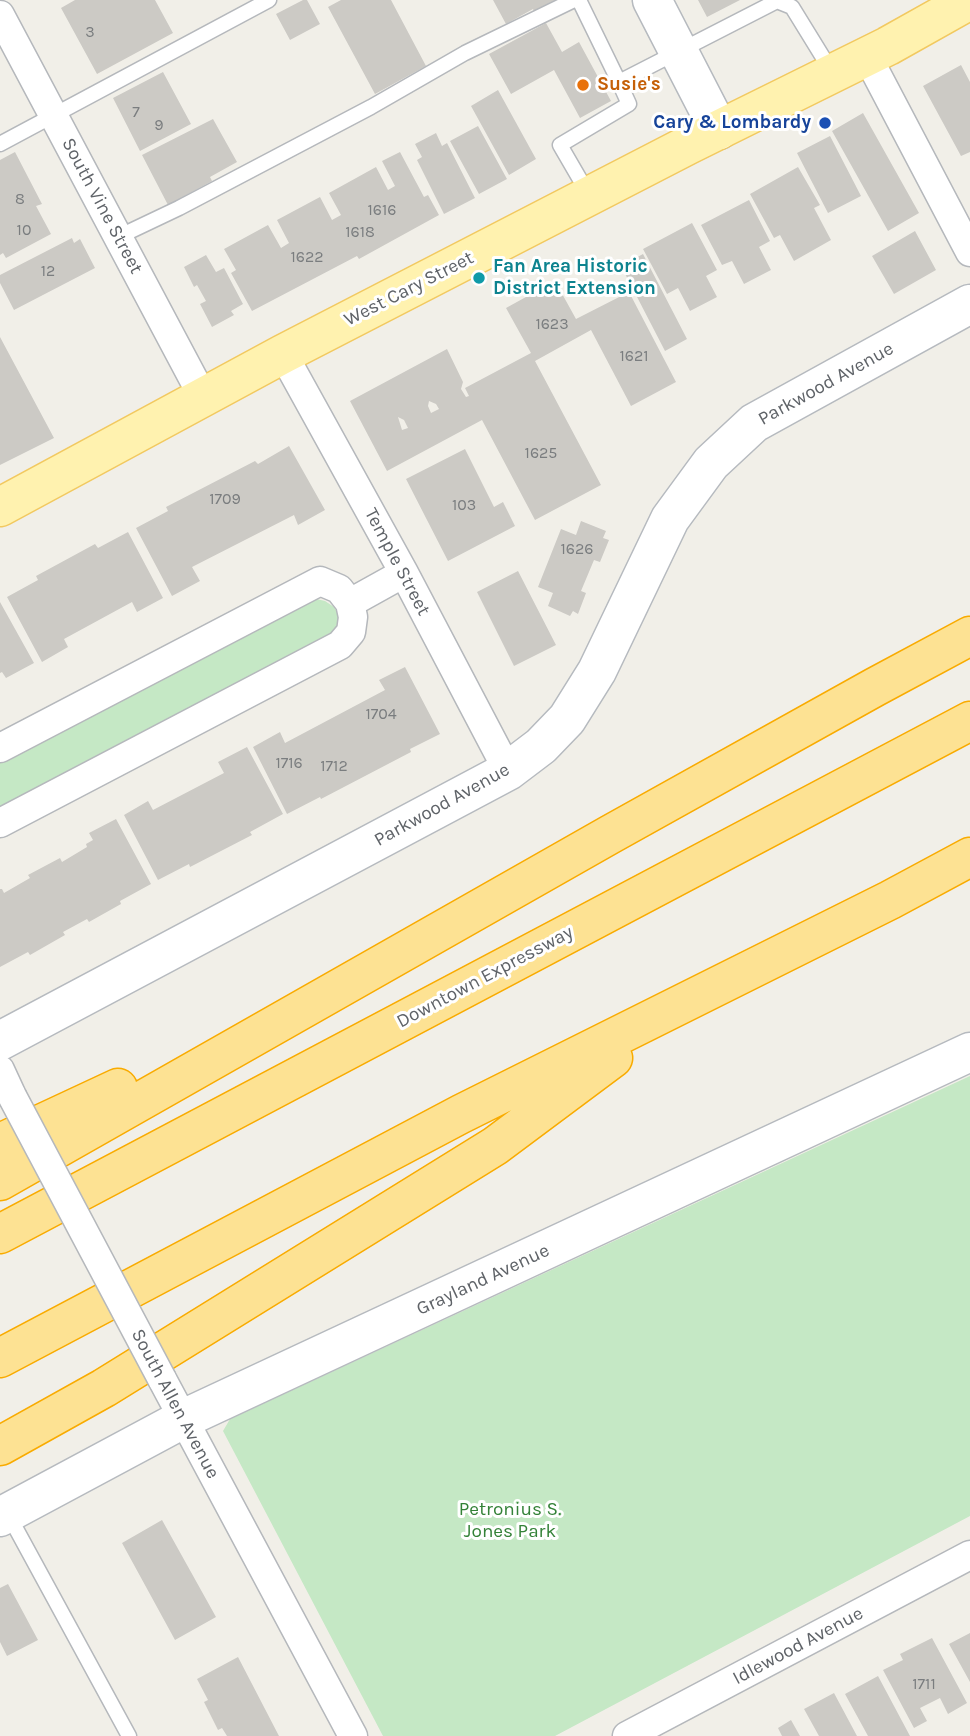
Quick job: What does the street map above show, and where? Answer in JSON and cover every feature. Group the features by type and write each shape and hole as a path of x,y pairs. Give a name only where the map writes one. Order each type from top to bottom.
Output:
{"highway":[{"path":"0,1181 851,700 970,636"},
{"name":"Downtown Expressway","path":"0,1234 970,721"},
{"path":"0,1358 461,1114 890,900 970,857"},
{"path":"0,1143 389,960"},
{"path":"0,1446 104,1388 495,1146 694,998"}],"main road":[{"name":"West Cary Street","path":"0,507 283,354 969,3"}],"street":[{"path":"652,0 719,130"},
{"name":"South Vine Street","path":"0,15 202,397"},
{"path":"867,56 970,252"},
{"name":"Parkwood Avenue","path":"0,1041 508,771 541,746 567,719 597,671 670,519 712,463 754,423 970,304"},
{"name":"Temple Street","path":"283,354 404,573 508,771"},
{"path":"350,603 404,573"},
{"path":"0,748 320,581 339,589 350,603 353,617 351,632 340,645 0,823"},
{"name":"Grayland Avenue","path":"4,1515 183,1419 970,1052"},
{"name":"South Allen Avenue","path":"0,1070 353,1736"},
{"name":"Idlewood Avenue","path":"627,1736 970,1555"}],"lane":[{"path":"0,144 269,0"},
{"path":"118,237 371,107 465,53 577,0 629,104 560,145 590,196"},
{"path":"619,82 777,1 792,7 833,73"},
{"path":"4,1515 129,1736"}],"green space":[{"path":"312,598 325,601 334,607 340,617 337,628 329,638 0,812 0,763 299,602"},
{"name":"Petronius S. Jones Park","path":"970,1076 970,1516 555,1736 383,1736 223,1431 230,1419"}],"building":[{"path":"75,0 155,0 173,33 97,74 61,8"},
{"path":"307,0 320,24 290,40 276,14"},
{"path":"341,0 391,0 426,66 375,94 328,7"},
{"path":"493,0 560,0 535,14 533,9 506,24"},
{"path":"698,0 740,0 707,17"},
{"path":"546,23 562,52 579,42 611,101 580,118 554,70 511,94 489,54"},
{"path":"961,65 970,82 970,152 961,156 923,86"},
{"path":"163,72 191,124 140,151 113,98"},
{"path":"498,90 536,159 509,175 471,106"},
{"path":"863,113 919,213 888,231 832,131"},
{"path":"213,119 237,162 210,177 212,181 168,205 142,155"},
{"path":"478,126 507,179 479,194 450,141"},
{"path":"436,133 442,146 447,143 475,198 444,214 417,160 422,157 415,144"},
{"path":"830,136 861,196 828,213 797,153"},
{"path":"15,152 42,204 36,206 51,234 6,258 3,253 0,255 0,160"},
{"path":"400,152 424,197 428,195 439,215 359,259 357,256 252,311 231,273 236,270 224,249 268,225 281,248 289,243 277,220 320,197 332,220 341,215 329,193 376,167 388,190 395,186 382,161"},
{"path":"798,167 820,205 814,208 831,240 794,261 780,235 774,238 750,194"},
{"path":"749,200 770,241 759,247 771,270 744,284 732,261 722,265 701,225"},
{"path":"692,223 717,270 706,276 717,297 690,311 678,288 667,294 643,249"},
{"path":"915,231 936,270 894,294 872,256"},
{"path":"72,238 74,243 80,239 95,268 14,310 0,283 0,275"},
{"path":"643,254 687,339 665,351 621,266"},
{"path":"206,255 216,272 224,268 243,304 231,311 234,315 212,327 200,304 206,301 197,285 194,287 184,267"},
{"path":"555,281 576,319 629,292 676,382 631,406 591,330 535,361 601,485 535,520 482,420 387,471 350,401 447,349 463,382 461,389 466,397 469,396 465,388 531,353 506,308","holes":["429,401 436,404 439,409 431,413","398,417 404,420 408,428 402,430"]},
{"path":"0,337 54,438 0,465"},
{"path":"289,446 325,510 298,525 294,515 192,567 200,581 172,596 136,528 168,511 166,507 255,461 258,464"},
{"path":"465,449 494,507 503,502 515,526 448,561 406,479"},
{"path":"581,521 606,531 603,538 609,540 600,562 594,560 581,591 586,593 578,614 573,611 570,616 548,606 553,593 538,587 561,529 576,535"},
{"path":"128,532 163,598 137,612 132,602 64,639 68,647 42,662 7,597 38,580 36,576 95,544 98,548"},
{"path":"518,571 556,645 514,666 477,592"},
{"path":"0,602 34,663 6,678 0,673"},
{"path":"405,667 440,734 410,749 411,752 287,814 253,747 280,732 285,743 385,690 379,680"},
{"path":"247,747 283,814 250,832 252,835 158,880 124,815 148,801 153,810 224,773 218,762"},
{"path":"116,819 151,884 89,922 87,919 63,932 65,935 30,955 28,952 0,967 0,889 4,893 30,878 28,875 60,858 62,862 87,847 86,844 93,840 89,833"},
{"path":"162,1520 216,1617 175,1640 122,1543"},
{"path":"8,1584 38,1640 7,1656 0,1642 0,1588"},
{"path":"970,1633 970,1682 949,1644"},
{"path":"932,1638 967,1703 948,1714 940,1698 920,1708 927,1721 914,1728 883,1670 903,1660 900,1654"},
{"path":"238,1657 279,1736 227,1736 222,1728 218,1730 204,1702 208,1700 197,1679"},
{"path":"878,1676 910,1736 868,1736 845,1694"},
{"path":"834,1693 857,1736 819,1736 804,1709"},
{"path":"791,1720 800,1736 782,1736 778,1728"}],"place":[{"name":"Susie's","path":"583,85"},
{"name":"Cary & Lombardy","path":"825,123"},
{"name":"Fan Area Historic District Extension","path":"479,278"}]}
